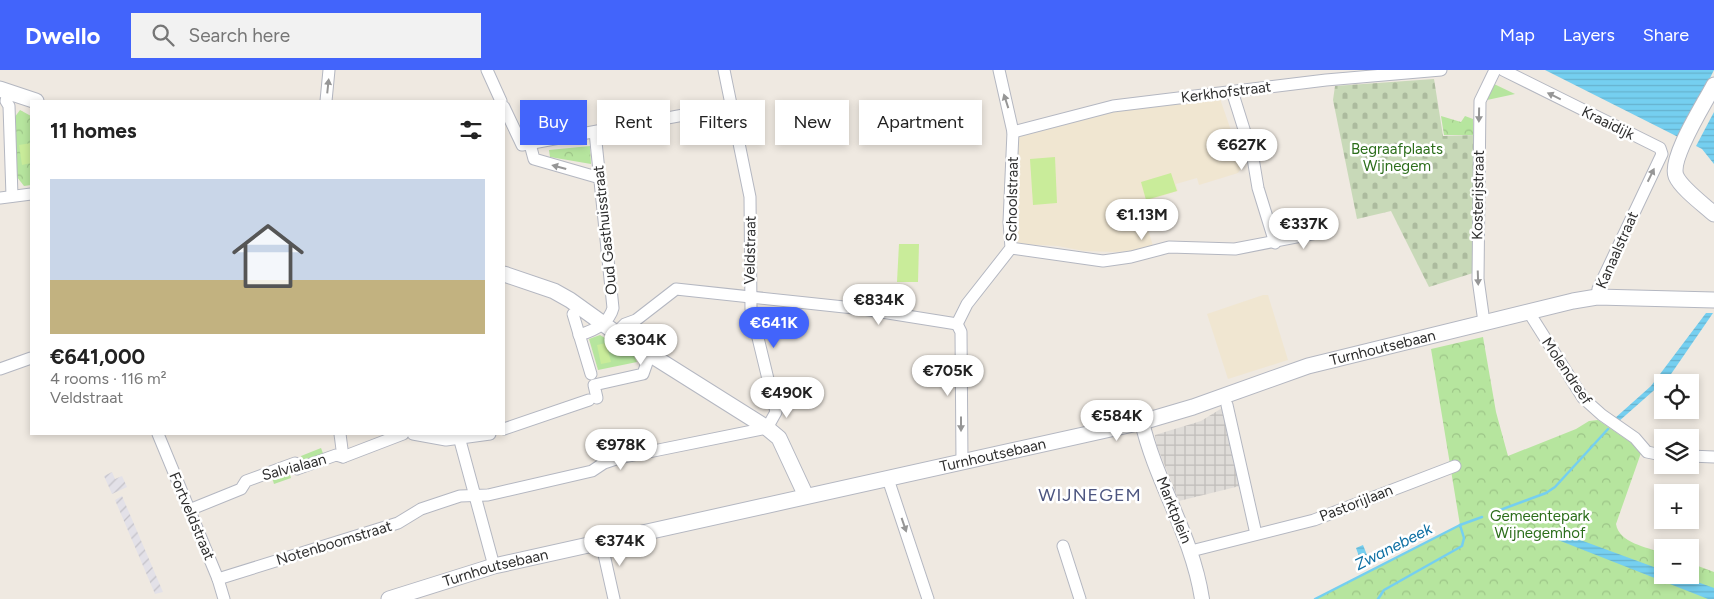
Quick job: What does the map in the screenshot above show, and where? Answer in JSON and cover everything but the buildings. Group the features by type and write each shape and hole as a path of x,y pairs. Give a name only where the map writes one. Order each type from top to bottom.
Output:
{"main road":[{"path":"1714,85 1681,150 1675,167 1676,177 1714,214"},
{"path":"4,90 33,100"},
{"path":"505,274 554,291 616,333 767,428 779,438 806,496"},
{"name":"Turnhoutsebaan","path":"389,599 494,566 1142,422 1223,397 1308,366 1528,311 1597,297 1714,300"}],"street":[{"path":"326,100 329,70"},
{"path":"487,70 501,100"},
{"name":"Veldstraat","path":"724,70 731,100"},
{"name":"Schoolstraat","path":"957,324 967,304 1011,248 1009,222 1013,132 998,70"},
{"name":"Kerkhofstraat","path":"1013,132 1113,106 1232,91 1441,70"},
{"name":"Kosterijstraat","path":"1484,322 1479,297 1478,269 1480,101 1495,70"},
{"name":"Kraaidijk","path":"1503,70 1660,148 1662,154 1638,202"},
{"path":"4,90 9,106 12,196"},
{"path":"1232,91 1253,158 1258,188 1275,243"},
{"path":"505,109 520,135"},
{"path":"587,134 680,116"},
{"name":"Oud Gasthuisstraat","path":"595,132 613,308 611,314 601,322"},
{"path":"526,145 534,160 600,178"},
{"name":"Veldstraat","path":"740,145 750,197 749,297 776,412 767,428"},
{"path":"0,198 30,194"},
{"name":"Kanaalstraat","path":"1597,297 1598,289 1638,202"},
{"path":"1011,248 1103,261 1131,257 1169,247 1235,249 1275,243 1327,231"},
{"path":"616,333 625,324 636,320 676,289 807,303 957,324 961,332 962,462"},
{"name":"Molendreef","path":"1528,311 1583,398 1602,415 1635,438 1647,452 1654,453"},
{"path":"573,314 591,374"},
{"path":"579,335 594,330 601,322"},
{"path":"505,429 593,399 594,385 643,374 650,354"},
{"path":"0,369 30,358"},
{"path":"1227,405 1256,534"},
{"name":"Marktplein","path":"1142,422 1147,442 1191,551 1256,534"},
{"name":"Notenboomstraat","path":"218,579 398,523 421,510 460,496 488,495 581,474 619,458 767,428"},
{"name":"Fortveldstraat","path":"158,435 218,579 224,599"},
{"path":"340,435 343,457"},
{"name":"Salvialaan","path":"189,510 241,489 246,481 295,463 297,469 336,455 343,457 400,435"},
{"path":"418,435 446,440 458,435 494,566"},
{"path":"1699,456 1714,457"},
{"name":"Pastorijlaan","path":"1256,534 1314,520 1455,466"},
{"path":"888,479 928,599"},
{"path":"601,542 614,599"},
{"path":"1063,546 1080,599"},
{"path":"1191,551 1202,599"}],"shaded area":[{"path":"1218,93 1243,165 1238,173 1199,185 1197,178 1176,184 1178,191 1140,203 1153,246 1149,250 1084,251 1058,246 1020,244 1015,240 1015,222 1009,222 1013,132 1091,111"},
{"path":"1268,295 1288,360 1228,379 1207,314"},
{"path":"1227,405 1244,485 1179,501 1157,446 1155,435 1201,421"},
{"path":"112,472 115,479 122,476 127,487 112,494 104,476"},
{"path":"122,496 163,592 155,594 115,500"}],"green space":[{"name":"Begraafplaats Wijnegem","path":"1434,79 1443,136 1475,135 1473,273 1429,287 1391,211 1357,219 1333,100 1335,86"},
{"path":"1494,84 1515,94 1487,100"},
{"path":"20,110 30,115 30,185 24,186 17,177 14,118"},
{"path":"1441,116 1461,122 1465,116 1473,119 1473,135 1444,135"},
{"path":"30,143 30,163 22,165 19,145"},
{"path":"590,146 591,164 550,157 549,150"},
{"path":"1055,157 1057,203 1033,205 1030,159"},
{"path":"1171,173 1177,191 1146,200 1141,182"},
{"path":"899,244 919,244 918,282 897,282"},
{"path":"600,335 634,356 637,362 598,370 589,339"},
{"name":"Gemeentepark Wijnegemhof","path":"1483,337 1496,412 1508,456 1576,429 1589,421 1598,420 1636,446 1641,453 1616,524 1618,530 1628,540 1654,550 1654,584 1699,584 1699,566 1714,572 1714,599 1315,599 1460,525 1431,349"},
{"path":"606,343 611,362 601,364 597,345"},
{"path":"321,448 324,456 304,464 301,456"},
{"path":"288,468 291,478 274,484 271,474"}],"water":[{"path":"1545,70 1714,70 1714,164 1702,149"},
{"path":"1706,313 1713,313 1671,374 1660,374"},
{"path":"1654,382 1654,390 1618,422 1614,419"},
{"path":"1564,534 1654,567 1654,578 1558,540 1558,536"},
{"path":"1363,545 1369,560 1361,562 1356,548"},
{"path":"1699,583 1714,588 1714,599 1708,599 1670,584"}],"pier":[{"path":"1714,70 1714,112 1695,148 1679,140"}],"waterway":[{"name":"Zwanebeek","path":"1492,513 1546,493 1555,487 1608,429"},
{"name":"Zwanebeek","path":"1315,599 1460,525 1482,517"},
{"path":"1378,599 1384,590 1462,546 1464,538 1460,525"}],"district":[{"name":"WIJNEGEM","path":"1090,495"}]}
